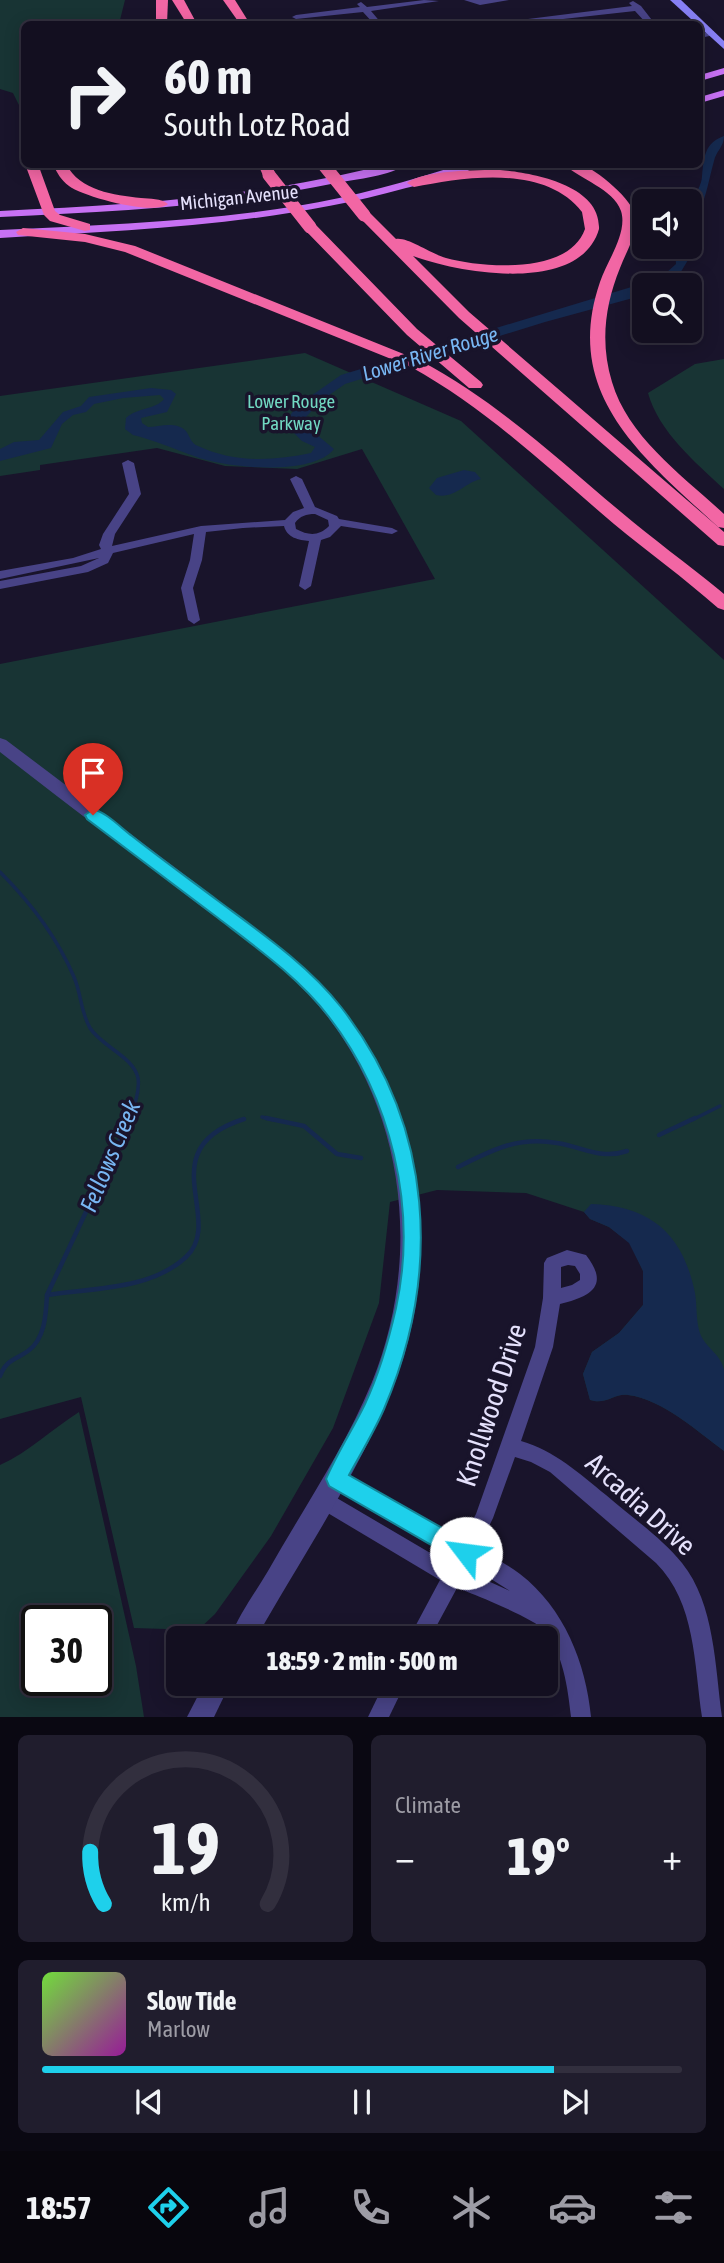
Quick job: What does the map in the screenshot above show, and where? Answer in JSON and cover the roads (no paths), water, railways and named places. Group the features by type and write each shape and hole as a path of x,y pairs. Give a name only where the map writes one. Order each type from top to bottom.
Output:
{"highway":[{"path":"162,0 162,21"},
{"path":"178,0 190,21"},
{"path":"220,0 233,21"},
{"path":"229,0 243,21"},
{"path":"32,168 49,212 55,218 85,228"},
{"path":"62,168 70,181 94,193 161,204"},
{"path":"265,168 310,227 457,378 621,521 724,604"},
{"path":"326,168 365,217 464,315 724,541"},
{"path":"576,168 609,188 626,208 628,228 608,279 598,316 598,358 601,374 612,400 641,444 724,523"},
{"path":"365,217 425,257 454,267 485,270 518,269 558,260 586,242 593,228 590,212 577,198 534,180 490,174 452,176 414,183"},
{"path":"23,232 85,238 130,248 457,378"}],"main road":[{"path":"675,0 694,21"},
{"path":"706,35 724,46"},
{"path":"703,77 724,71"},
{"path":"703,99 724,93"},
{"name":"Michigan Avenue","path":"0,214 161,204 289,191 386,168"},
{"name":"Michigan Avenue","path":"0,233 277,212 347,200 463,168"}],"street":[{"path":"467,0 477,3 505,0"},
{"path":"629,0 649,21"},
{"path":"296,17 435,1"},
{"path":"528,21 638,8"},
{"path":"362,9 368,21"},
{"path":"362,9 375,21"},
{"path":"108,551 105,545 109,534 135,494 128,463"},
{"path":"296,480 310,510"},
{"path":"289,523 296,514 310,510 329,515 335,522 392,531"},
{"path":"0,575 75,561 201,528 258,522 289,523"},
{"path":"289,523 289,527 296,534 316,538 329,534 335,522"},
{"path":"194,620 187,588 196,560 201,528"},
{"path":"305,586 316,538"},
{"path":"0,585 84,569 104,560 108,551"},
{"path":"0,744 289,965 335,1012 375,1073 398,1133 410,1187 413,1249 410,1281 397,1340 382,1388 336,1479 249,1626"},
{"name":"Knollwood Drive","path":"425,1626 484,1518 544,1347 552,1298"},
{"name":"Arcadia Drive","path":"509,1447 536,1454 557,1466 663,1556 676,1571 695,1609 712,1717"},
{"path":"336,1479 517,1583 548,1620 577,1678 581,1717"},
{"path":"323,1500 451,1576 479,1586 548,1620"},
{"path":"200,1717 211,1696"},
{"path":"378,1717 389,1696"}],"water":[{"path":"724,136 702,203 702,189 698,189 706,152 712,143"},
{"path":"676,259 688,259 680,273 666,273 676,264"},
{"name":"Lower River Rouge","path":"632,287 632,298 545,322 345,384 322,400 304,419 305,425 334,449 323,458 307,464 267,467 225,464 133,435 125,429 126,418 160,403 164,399 160,395 94,404 86,412 73,415 62,424 51,448 0,461 0,449 14,442 39,440 63,412 81,406 89,397 151,388 171,390 176,394 167,412 141,418 142,423 148,427 181,427 198,446 240,458 268,459 311,453 315,447 302,441 288,427 291,414 298,405 341,375"},
{"path":"464,470 475,472 481,479 449,495 436,495 429,488 437,478"},
{"path":"591,1204 631,1210 647,1217 673,1239 682,1254 695,1293 701,1336 724,1370 724,1451 679,1417 641,1398 623,1395 601,1401 590,1400 583,1374 592,1352 619,1333 643,1305 643,1271 629,1243 609,1227 590,1219 584,1212"}],"waterway":[{"name":"Fellows Creek","path":"0,872 33,908 60,948 74,977 90,1028 135,1071 138,1088 129,1120"},
{"path":"692,1120 720,1106"},
{"path":"262,1117 266,1118"},
{"name":"Fellows Creek","path":"47,1295 130,1118"},
{"path":"266,1118 304,1126 337,1154 361,1158"},
{"path":"266,1118 274,1120"},
{"path":"659,1135 695,1118"},
{"path":"47,1295 139,1282 172,1268 186,1257 196,1242 199,1224 194,1166 200,1148 216,1132 244,1119"},
{"path":"458,1167 494,1150 530,1141 557,1143 609,1154 627,1151"},
{"name":"Fellows Creek","path":"0,1376 8,1363 28,1351 38,1340 44,1326 47,1295"}],"park label":[{"name":"Lower Rouge Parkway","path":"291,412"}]}
